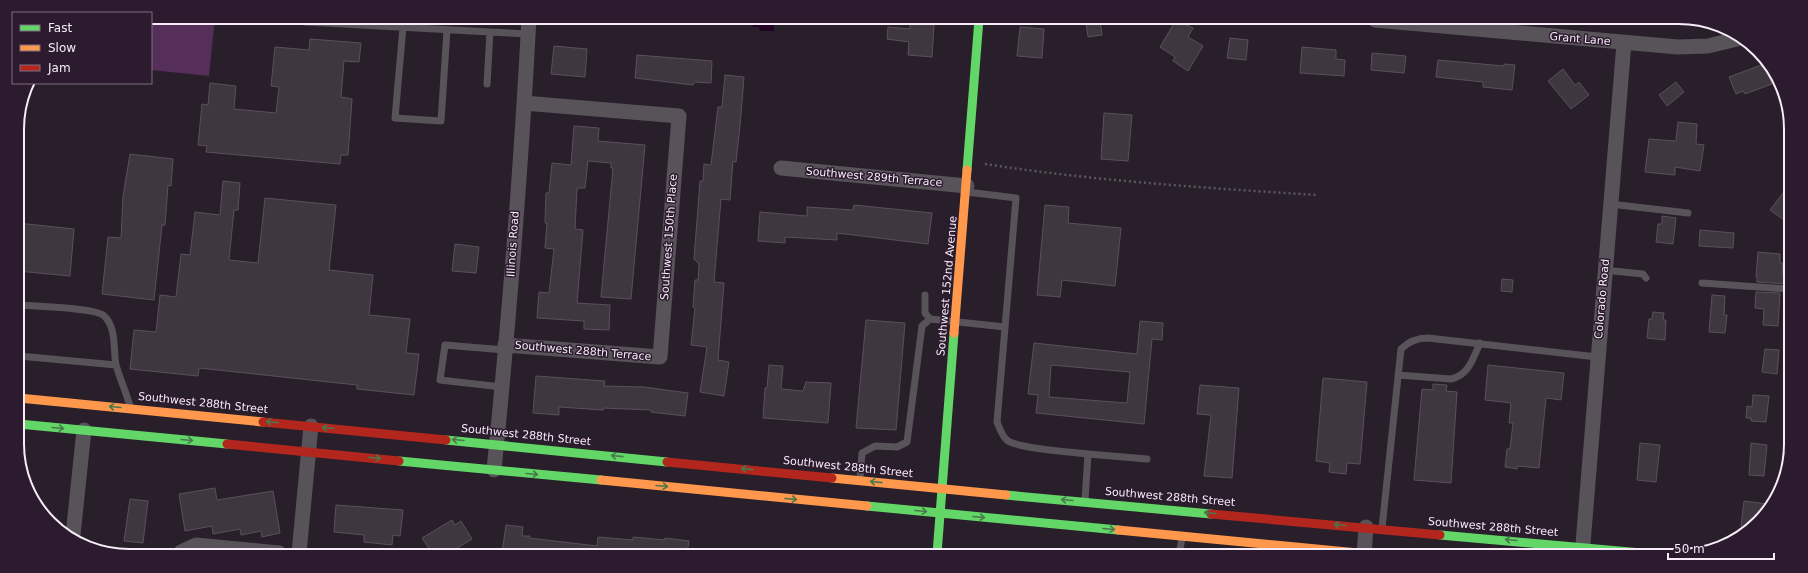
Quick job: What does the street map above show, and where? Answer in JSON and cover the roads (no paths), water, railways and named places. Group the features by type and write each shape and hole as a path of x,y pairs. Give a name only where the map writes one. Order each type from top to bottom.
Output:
{"main road":[{"name":"Southwest 152nd Avenue","path":"937,549 979,24"},
{"name":"Southwest 288th Street","path":"24,398 942,489 1366,527 1564,549"},
{"path":"24,424 941,513 1183,530 1324,549"},
{"path":"1183,530 1185,511"}],"street":[{"name":"Illinois Road","path":"494,470 502,387 529,24"},
{"name":"Grant Lane","path":"1420,24 1694,47 1719,44 1734,40"},
{"name":"Colorado Road","path":"1582,549 1624,42"},
{"name":"Southwest 150th Place","path":"524,103 679,116 660,357"},
{"name":"Southwest 289th Terrace","path":"781,168 966,189"},
{"name":"Southwest 288th Terrace","path":"505,348 660,357"},
{"path":"299,549 311,426"},
{"path":"73,533 84,430"},
{"path":"1366,527 1368,549"},
{"path":"187,549 196,545 243,549"}],"lane":[{"path":"345,24 528,34"},
{"path":"403,27 395,118 441,121 447,30"},
{"path":"487,84 490,32"},
{"path":"966,189 1016,198 997,422 1004,437 1009,441 1021,445 1088,454 1147,458"},
{"path":"1610,204 1688,213"},
{"path":"1604,270 1643,274 1646,278"},
{"path":"1702,283 1784,289"},
{"path":"925,295 925,313 930,319"},
{"path":"24,305 91,311 103,315 110,324 116,365 131,408"},
{"path":"860,480 862,453 875,446 897,447 907,442 922,326 930,319 1005,327"},
{"path":"1382,529 1401,349 1405,345 1420,338 1480,343 1597,357"},
{"path":"1398,375 1451,379 1460,377 1466,371 1480,343"},
{"path":"502,387 440,380 445,345 505,348"},
{"path":"24,357 116,365"},
{"path":"1085,502 1088,454"},
{"path":"1180,549 1183,530"}]}
